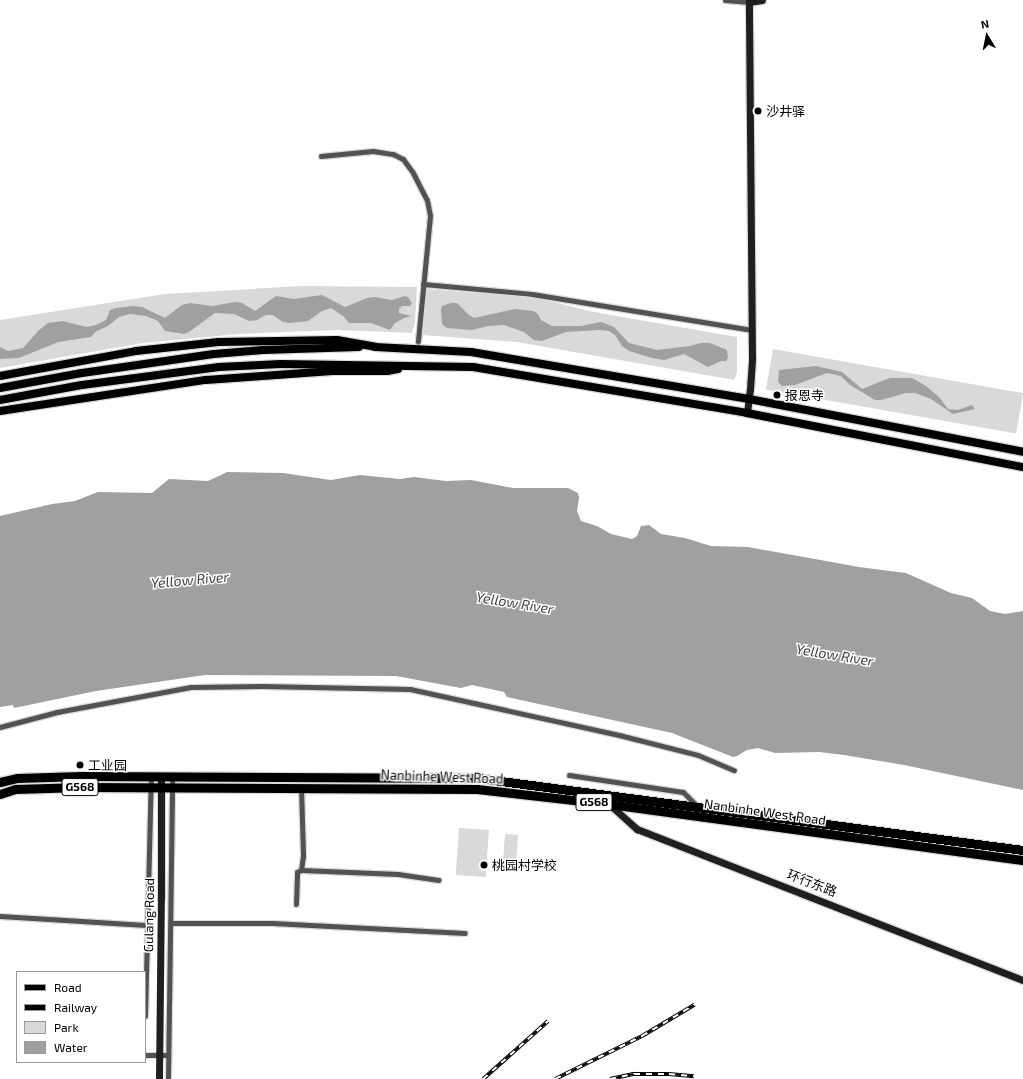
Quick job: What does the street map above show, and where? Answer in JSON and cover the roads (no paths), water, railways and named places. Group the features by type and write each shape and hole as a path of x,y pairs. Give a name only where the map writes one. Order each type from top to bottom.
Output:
{"highway":[{"name":"Nanbinhe West Road","path":"0,782 17,778 151,776 478,778 1023,850"},
{"name":"Nanbinhe West Road","path":"0,794 15,789 151,787 477,789 608,804 1023,860"}],"main road":[{"path":"0,376 136,351 219,342 337,340 375,347"},
{"path":"0,388 82,373 214,354 263,350 375,347 471,352 749,399 1023,452"},
{"path":"0,400 82,386 219,367 281,364 472,367 747,413 1023,467"},
{"path":"0,412 206,380 333,371 387,371 418,366"}],"street":[{"path":"725,0 762,0"},
{"path":"747,413 752,358 748,1"},
{"path":"321,156 373,151 393,154 402,159 413,173 429,207 424,284 418,341"},
{"path":"424,284 532,294 752,330"},
{"path":"0,727 57,712 191,687 262,686 410,689 619,735 698,755 734,770"},
{"path":"569,775 683,792 700,808"},
{"path":"145,971 151,776"},
{"name":"Gulang Road","path":"159,1079 161,776"},
{"path":"168,1079 172,776"},
{"path":"296,904 297,872 301,870 303,856 301,787"},
{"name":"环行东路","path":"603,794 608,804 637,829 1023,980"},
{"path":"301,870 398,874 439,880"},
{"path":"0,916 146,925"},
{"path":"171,923 272,923 330,928 465,933"},
{"path":"146,1055 168,1055"}],"water":[{"path":"322,295 345,307 367,298 375,297 392,300 405,296 408,297 412,303 410,306 402,306 399,309 399,313 411,316 395,323 390,330 371,323 349,323 343,316 331,308 322,311 308,321 289,323 283,322 273,315 266,315 257,320 249,321 234,314 215,313 184,334 165,331 158,321 146,316 130,314 119,317 108,326 95,332 91,337 58,342 19,358 0,359 0,347 8,351 23,348 39,330 48,323 63,321 86,327 96,325 106,320 110,310 116,308 133,306 142,307 165,318 182,305 190,303 212,306 235,302 242,303 255,311 276,296 294,299"},
{"path":"457,303 474,318 515,309 533,311 538,314 541,320 552,326 581,326 601,322 614,327 629,343 657,350 710,343 727,350 728,358 726,361 721,361 708,367 684,354 664,360 652,358 629,351 622,346 615,335 609,331 599,330 566,332 542,341 534,340 524,332 504,325 488,326 472,330 447,328 442,324 441,309 442,306"},
{"path":"816,366 842,372 862,389 890,378 912,378 926,386 939,397 948,409 958,410 972,405 975,409 953,414 931,399 915,393 906,393 881,400 875,400 850,385 841,376 827,373 795,385 782,386 778,382 779,370"},
{"name":"Yellow River","path":"227,472 283,473 331,480 360,475 400,479 414,477 446,481 471,480 513,488 568,488 578,493 579,498 577,511 581,521 597,526 611,534 632,539 637,536 641,526 649,525 661,534 685,538 711,546 748,547 859,567 906,573 951,593 972,598 990,611 1005,614 1023,611 1023,790 904,765 819,752 775,753 758,748 747,750 733,757 672,733 507,697 504,692 472,685 461,688 396,676 205,675 96,691 14,708 13,705 0,707 0,516 52,504 75,501 98,492 152,493 169,479 208,481"}],"railway":[{"path":"555,1079 642,1036 694,1005"},
{"path":"483,1079 548,1021"},
{"path":"610,1079 634,1074 694,1076"}],"place":[{"name":"沙井驿","path":"758,111"},
{"name":"报恩寺","path":"777,395"},
{"name":"工业园","path":"80,765"},
{"name":"桃园村学校","path":"484,865"}]}
